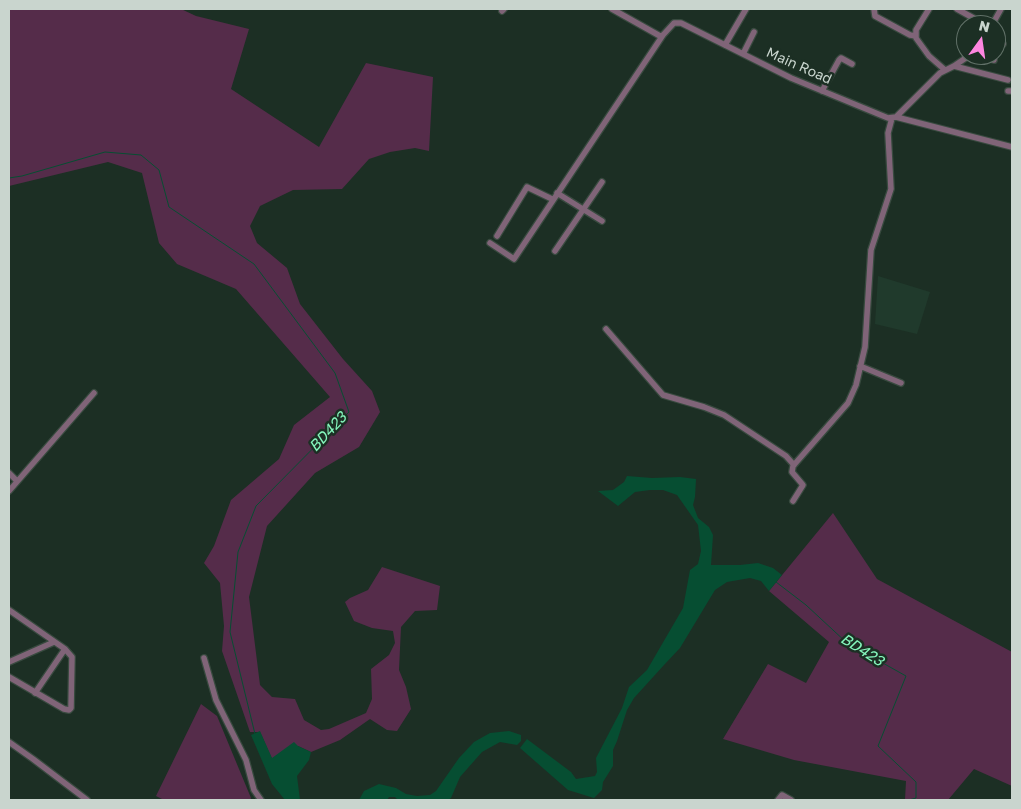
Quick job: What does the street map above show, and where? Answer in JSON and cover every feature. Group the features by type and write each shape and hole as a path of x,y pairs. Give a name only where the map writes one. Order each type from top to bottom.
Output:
{"street":[{"path":"490,243 514,259 552,199 649,59 663,35 658,35 612,9"},
{"path":"725,45 746,9"},
{"path":"874,9 875,16 910,35 916,36"},
{"path":"929,9 916,30 916,36 920,45 944,70"},
{"name":"Main Road","path":"663,35 670,26 677,22 792,78 888,118 1012,147"},
{"path":"743,54 754,32"},
{"path":"822,91 841,58 852,64"},
{"path":"793,501 803,485 791,469 848,403 853,394 865,347 871,250 891,189 888,133 894,118 931,81 944,70 954,66 1008,80"},
{"path":"555,251 602,182"},
{"path":"497,236 527,187 552,199"},
{"path":"557,193 602,222"},
{"path":"606,330 663,395 724,415 786,456 794,465"},
{"path":"860,366 901,383"},
{"path":"9,491 94,393"},
{"path":"9,472 17,481"},
{"path":"9,610 71,655 71,708 69,710 64,709 9,677"},
{"path":"9,662 54,642"},
{"path":"35,693 64,650"},
{"path":"204,658 216,700 246,760 254,790 261,800"},
{"path":"9,742 33,758 86,800"},
{"path":"778,800 782,795 791,800"}],"shaded area":[{"path":"9,9 181,9 196,16 249,29 231,89 319,147 366,63 433,77 429,151 415,148 390,152 369,159 342,189 293,190 260,206 250,226 257,243 287,268 300,304 343,359 372,391 380,412 359,447 315,473 267,526 249,597 260,685 272,697 295,699 304,720 321,730 329,729 366,713 372,699 371,669 389,655 395,643 393,631 372,628 354,621 345,602 368,590 382,567 440,586 437,610 415,611 401,627 399,670 406,687 411,709 397,731 387,730 370,719 340,740 311,752 298,746 272,759 260,732 250,732 222,651 224,626 220,583 204,563 214,546 231,500 279,459 294,425 330,397 236,289 177,264 159,243 142,173 108,162 9,186"},
{"path":"878,276 930,292 917,334 875,324"},
{"path":"627,476 696,479 693,505 698,518 709,527 713,535 711,565 758,563 773,568 782,575 769,591 761,581 750,578 727,582 715,590 680,648 634,698 627,710 613,750 613,766 603,782 602,790 594,798 568,790 520,748 527,739 571,772 576,779 595,776 597,772 596,758 622,708 629,687 647,670 683,608 690,570 698,564 701,551 698,525 677,495 663,490 635,492 618,506 598,491 613,490 624,482"},
{"path":"833,513 877,579 1012,652 1012,786 974,769 948,800 905,800 906,781 794,760 723,739 768,664 806,683 829,642 769,591"},
{"path":"201,704 217,716 251,798 250,800 164,800 156,796"},
{"path":"260,731 272,758 294,742 311,752 309,760 297,776 300,800 285,800 272,784 251,735"},
{"path":"509,731 521,735 521,741 517,745 500,742 482,752 460,777 451,798 448,800 398,800 395,797 389,797 387,800 359,800 364,791 379,784 396,788 406,794 417,796 430,795 436,791 459,758 474,742 490,733"}],"waterway":[{"name":"BD423","path":"9,178 105,152 141,155 159,170 169,207 254,264 335,373 349,412 256,506 238,552 230,632 255,734"},
{"name":"BD423","path":"776,582 806,605 847,643 906,676 878,746 916,782 916,798 909,800"}]}
